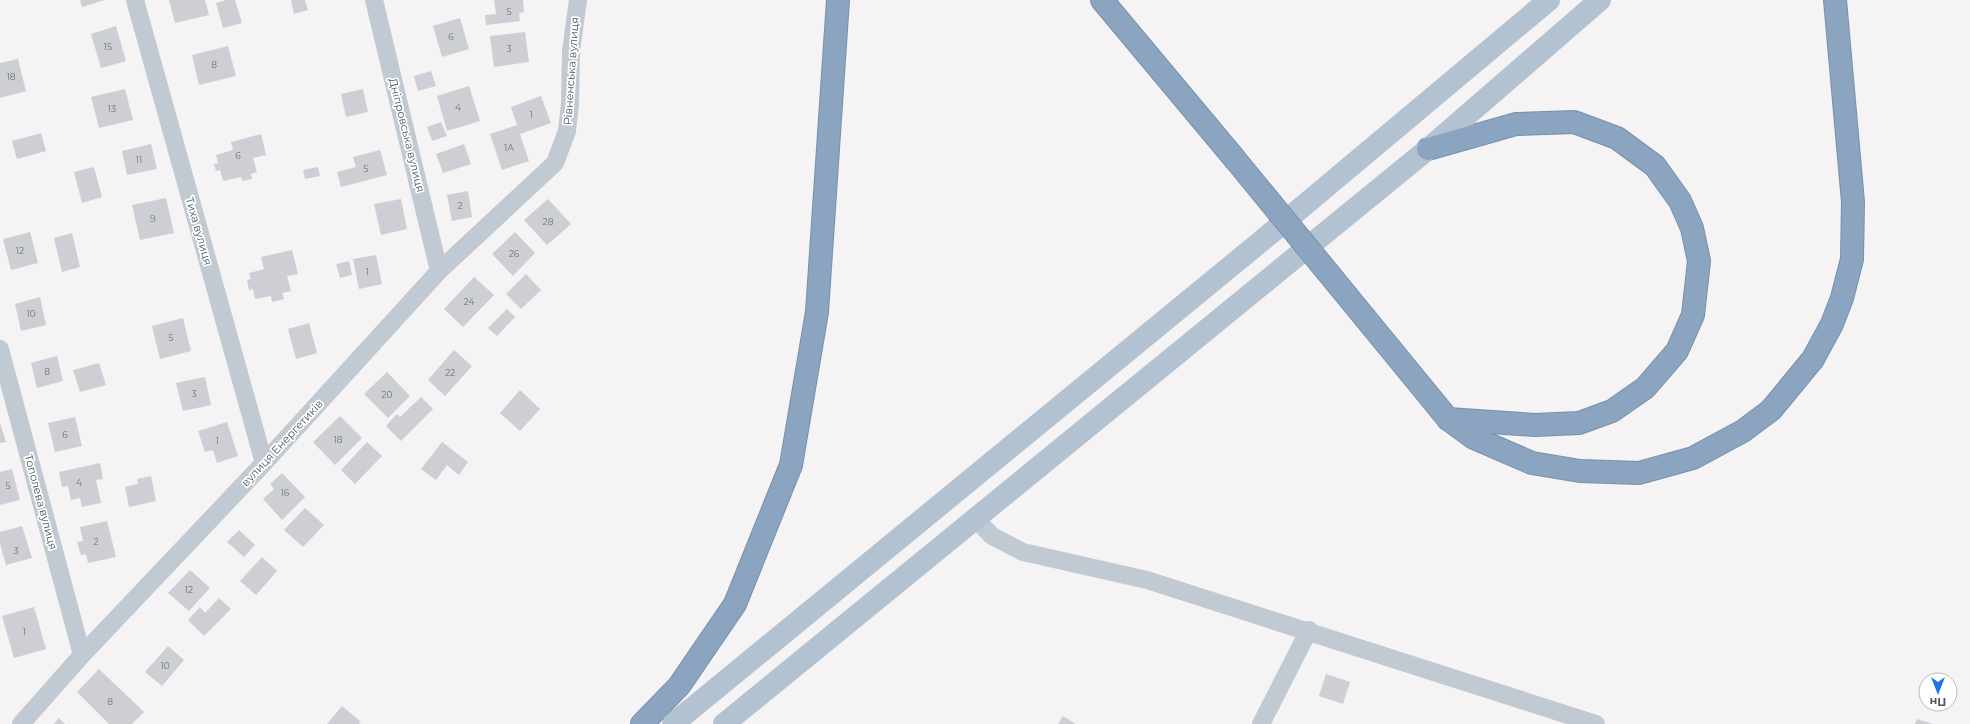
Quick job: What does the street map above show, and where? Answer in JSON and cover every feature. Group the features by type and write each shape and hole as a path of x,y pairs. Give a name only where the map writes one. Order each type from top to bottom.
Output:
{"highway":[{"path":"642,724 679,686 735,604 791,465 817,312 838,0"},
{"path":"1102,0 1448,419 1474,438 1532,463 1580,471 1639,473 1693,458 1743,431 1771,410 1813,359 1832,324 1842,298 1852,258 1853,202 1835,0"},
{"path":"1428,149 1516,124 1574,122 1617,138 1655,166 1680,201 1692,228 1699,262 1692,315 1677,351 1645,388 1612,411 1579,423 1535,425 1448,419"}],"main road":[{"path":"673,724 802,620 1549,0"},
{"path":"724,724 1428,149 1600,0"}],"street":[{"name":"Тиха вулиця","path":"135,0 264,463"},
{"name":"Дніпровська вулиця","path":"374,0 439,271"},
{"name":"Рівненська вулиця","path":"552,166 567,131 570,104 571,51 578,0"},
{"name":"вулиця Енергетиків","path":"22,724 82,655 264,463 439,271 552,166"},
{"name":"Тополева вулиця","path":"0,349 82,655"},
{"path":"976,519 992,536 1024,552 1147,580 1309,630 1596,724"},
{"path":"1261,724 1309,630"}],"building":[{"path":"80,0 105,0 82,7"},
{"path":"169,0 205,0 209,15 175,23"},
{"path":"226,0 235,0 242,23 223,28 216,3"},
{"path":"291,0 305,0 308,10 294,14"},
{"path":"494,0 523,0 524,12 519,13 520,21 486,25 485,15 496,14"},
{"path":"460,18 469,49 442,57 433,26"},
{"path":"116,26 126,61 101,68 91,34"},
{"path":"525,32 529,62 494,67 490,36"},
{"path":"228,46 236,76 199,85 192,55"},
{"path":"18,59 26,91 0,98 0,63"},
{"path":"431,71 436,86 418,91 414,76"},
{"path":"469,86 480,121 447,131 437,96"},
{"path":"125,89 133,120 99,128 91,97"},
{"path":"363,89 368,112 346,117 341,94"},
{"path":"541,96 551,123 520,134 529,161 502,170 490,134 517,125 511,107"},
{"path":"441,122 447,136 432,141 427,127"},
{"path":"41,133 46,151 17,159 12,141"},
{"path":"261,134 266,155 253,158 257,172 251,174 252,179 242,181 241,177 223,181 220,170 216,171 214,164 218,163 216,155 233,150 231,142"},
{"path":"151,144 157,169 127,175 122,151"},
{"path":"464,144 471,164 443,173 436,154"},
{"path":"380,150 387,175 341,187 337,172 356,167 353,157"},
{"path":"94,167 102,197 82,203 74,172"},
{"path":"318,167 320,176 305,179 303,170"},
{"path":"468,191 472,217 452,221 447,195"},
{"path":"166,198 174,233 140,240 132,205"},
{"path":"401,199 407,229 381,235 374,204"},
{"path":"548,199 571,224 547,245 524,220"},
{"path":"30,232 38,263 11,270 3,239"},
{"path":"515,232 535,253 513,276 492,254"},
{"path":"72,233 80,267 62,272 54,238"},
{"path":"292,250 298,274 287,276 291,291 282,293 284,299 272,302 271,296 255,299 253,289 249,290 247,280 251,279 249,273 264,269 261,257"},
{"path":"376,255 382,284 359,289 353,259"},
{"path":"349,261 352,275 340,278 336,264"},
{"path":"526,274 541,290 521,309 506,294"},
{"path":"474,277 494,295 463,327 444,309"},
{"path":"40,297 46,325 21,331 15,304"},
{"path":"507,309 515,317 497,336 488,328"},
{"path":"183,318 191,351 160,359 152,326"},
{"path":"309,323 317,353 296,359 288,329"},
{"path":"454,350 472,366 445,396 428,380"},
{"path":"57,356 63,381 37,388 31,363"},
{"path":"99,363 106,385 80,392 73,370"},
{"path":"387,372 410,396 388,418 364,394"},
{"path":"205,377 211,405 183,411 176,383"},
{"path":"520,390 540,409 520,431 500,413"},
{"path":"421,397 433,409 401,441 386,426 397,414 400,417"},
{"path":"340,416 362,438 335,465 313,442"},
{"path":"75,417 82,446 55,452 48,423"},
{"path":"227,422 238,456 217,463 213,450 205,452 198,431"},
{"path":"0,423 6,442 0,443"},
{"path":"367,442 382,456 355,484 341,470"},
{"path":"442,442 468,462 459,475 447,465 436,480 421,469"},
{"path":"100,463 103,479 96,480 101,503 82,507 80,498 71,500 68,486 62,487 59,472"},
{"path":"12,469 20,500 0,505 0,472"},
{"path":"282,473 305,497 282,520 263,499 274,489 270,484"},
{"path":"151,476 156,501 129,507 125,487 138,484 137,479"},
{"path":"305,508 324,525 303,547 284,530"},
{"path":"107,521 116,557 88,563 86,554 81,555 77,542 83,541 80,527"},
{"path":"22,526 32,558 6,565 0,544 0,532"},
{"path":"239,530 255,545 244,557 227,542"},
{"path":"262,557 277,571 256,595 240,581"},
{"path":"190,570 210,588 189,611 168,593"},
{"path":"219,598 231,609 204,636 188,620 200,607 205,613"},
{"path":"34,607 46,649 14,658 2,616"},
{"path":"168,646 184,660 162,686 145,672"},
{"path":"99,669 144,712 132,724 109,724 77,692"},
{"path":"1326,674 1350,682 1343,704 1319,696"},
{"path":"342,706 361,722 359,724 327,724"},
{"path":"1063,716 1076,724 1058,724"},
{"path":"59,718 65,724 54,724"},
{"path":"1917,719 1932,724 1915,724"}]}
